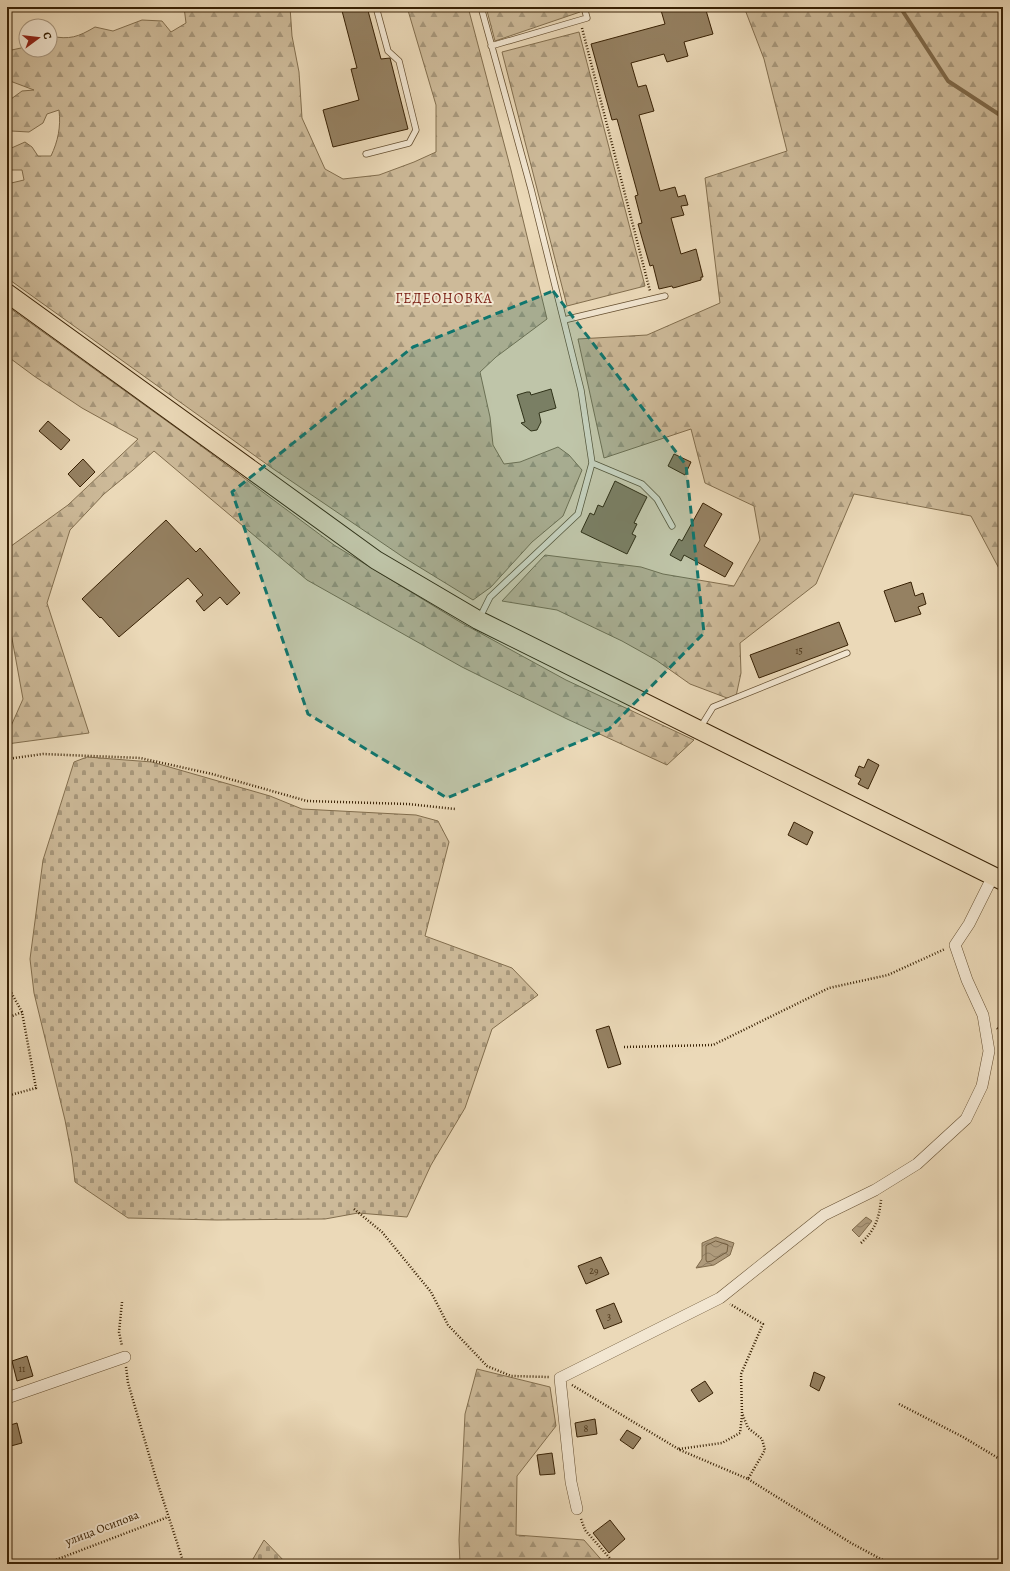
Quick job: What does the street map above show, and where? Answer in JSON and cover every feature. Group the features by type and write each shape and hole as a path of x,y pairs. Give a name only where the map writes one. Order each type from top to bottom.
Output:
{"main road":[{"path":"7,293 376,560 478,620 698,730 1000,875"}],"street":[{"path":"577,1509 571,1482 560,1378 720,1298 824,1215 882,1185 917,1164 966,1118 982,1086 988,1051 983,1015 967,980 955,945 1000,875"},
{"path":"7,1398 125,1357"}],"lane":[{"path":"366,154 409,143 416,130 399,61 388,51 376,7"},
{"path":"478,620 490,597 578,514 592,463 581,390 564,320 531,189 481,7"},
{"path":"491,46 587,18 584,7"},
{"path":"564,320 665,296"},
{"path":"592,463 642,484 657,499 672,526"},
{"path":"698,730 714,707 847,653"}],"path":[{"path":"580,20 652,299"},
{"path":"7,758 43,754 140,758 212,774 307,801 408,804 455,809"},
{"path":"624,1047 713,1045 829,988 888,975 955,945"},
{"path":"7,985 22,1012 36,1088 7,1096"},
{"path":"7,1018 22,1012"},
{"path":"861,1243 871,1234 880,1214 882,1185"},
{"path":"354,1209 382,1232 431,1292 448,1325 487,1366 511,1376 560,1378 679,1449 748,1479 851,1544 890,1564"},
{"path":"679,1449 722,1443 740,1433 742,1413 741,1374 763,1324 720,1298"},
{"path":"122,1302 119,1332 125,1357 128,1383 168,1517 184,1564"},
{"path":"899,1404 963,1437 1003,1460"},
{"path":"742,1413 748,1428 762,1439 765,1450 748,1479"},
{"path":"577,1509 585,1530 615,1564"},
{"name":"улица Осипова","path":"45,1564 168,1517"}],"highlighted area":[{"path":"553,291 686,465 704,633 609,729 447,798 308,714 232,492 413,347"}],"green space":[{"path":"184,7 290,7 292,36 299,72 302,118 325,169 343,179 379,175 436,152 436,105 407,7 468,7 511,170 547,319 496,357 480,372 490,417 493,445 504,464 520,462 558,447 569,455 582,470 563,516 532,542 491,587 473,600 403,557 272,468 7,278 7,184 24,180 22,170 7,170 7,150 25,142 32,147 38,156 51,156 57,139 60,122 59,110 47,114 43,123 29,132 11,131 7,123 7,118 11,99 22,91 34,90 7,81 7,51 18,49 18,58 58,58 58,37 74,37 95,27 113,31 142,20 162,21 171,32 186,23"},
{"path":"486,7 578,7 580,12 495,41"},
{"path":"744,7 1003,7 1003,576 971,516 854,494 816,584 740,643 741,673 735,701 690,684 656,660 622,641 557,610 502,601 545,555 641,567 663,574 734,586 760,540 754,506 705,483 691,429 604,458 578,339 647,335 720,303 705,178 787,151 764,59"},
{"path":"579,32 645,286 567,306 502,52"},
{"path":"7,306 193,440 334,545 460,622 566,680 694,740 667,765 567,719 462,667 307,580 154,451 104,494 70,530 47,603 89,733 7,744 7,735 23,699 7,611 7,549 68,505 138,439 82,408 7,356"},
{"path":"87,757 152,762 270,796 302,809 416,815 438,821 449,842 425,936 512,968 538,995 492,1029 465,1108 431,1165 407,1217 358,1213 325,1219 217,1220 128,1218 75,1182 65,1120 34,993 30,959 43,860 74,762"},
{"path":"477,1369 550,1387 556,1426 517,1476 516,1535 584,1540 605,1564 460,1564 459,1540 465,1414"},
{"path":"264,1540 287,1564 250,1564"}],"water":[{"path":"866,1217 872,1221 859,1237 852,1230"},
{"path":"716,1237 734,1243 730,1255 714,1265 696,1268 702,1259 702,1243"}],"building":[{"path":"341,7 367,7 381,59 390,58 408,129 333,147 323,110 359,100 351,69 357,68"},
{"path":"660,7 692,7 693,11 705,7 713,34 684,42 688,56 667,62 664,54 631,63 638,87 646,85 654,111 639,115 660,191 675,187 678,197 685,195 688,205 681,206 684,215 671,218 681,254 696,249 703,277 701,277 701,280 677,287 673,288 672,286 659,289 653,265 650,266 638,224 642,223 635,196 638,195 617,119 612,120 591,44 665,24"},
{"path":"551,389 556,408 539,413 541,422 537,430 531,431 521,423 525,422 517,395 530,392 531,395"},
{"path":"48,421 70,440 61,450 39,431"},
{"path":"674,454 691,462 685,475 668,466"},
{"path":"83,459 95,472 80,487 68,474"},
{"path":"615,481 647,497 634,523 637,524 632,534 636,536 627,554 581,532 590,513 594,515 598,505 603,507"},
{"path":"703,503 722,514 704,546 733,563 725,577 684,555 681,561 670,555 679,539 682,541"},
{"path":"166,520 196,552 200,548 240,593 227,605 220,597 204,611 196,601 203,595 188,578 119,637 82,599"},
{"path":"911,582 915,596 923,593 926,604 918,607 921,614 895,622 884,591"},
{"path":"839,622 848,645 759,678 750,655"},
{"path":"868,759 879,765 868,789 858,784 861,779 855,776 859,766 864,768"},
{"path":"794,822 813,832 807,845 788,835"},
{"path":"609,1026 621,1064 608,1068 596,1030"},
{"path":"601,1257 609,1274 586,1284 578,1266"},
{"path":"614,1303 622,1322 604,1329 596,1310"},
{"path":"27,1356 33,1376 17,1381 12,1361"},
{"path":"814,1372 825,1377 819,1391 810,1386"},
{"path":"705,1381 713,1393 699,1402 691,1390"},
{"path":"595,1419 597,1434 577,1437 575,1423"},
{"path":"17,1423 22,1443 7,1447 7,1426"},
{"path":"627,1430 641,1438 633,1449 620,1440"},
{"path":"552,1453 555,1474 540,1475 537,1455"},
{"path":"610,1520 625,1539 609,1553 593,1533"}],"waterway":[{"path":"900,7 948,81 1003,117"}],"district":[{"name":"ГЕДЕОНОВКА","path":"444,298"}]}
